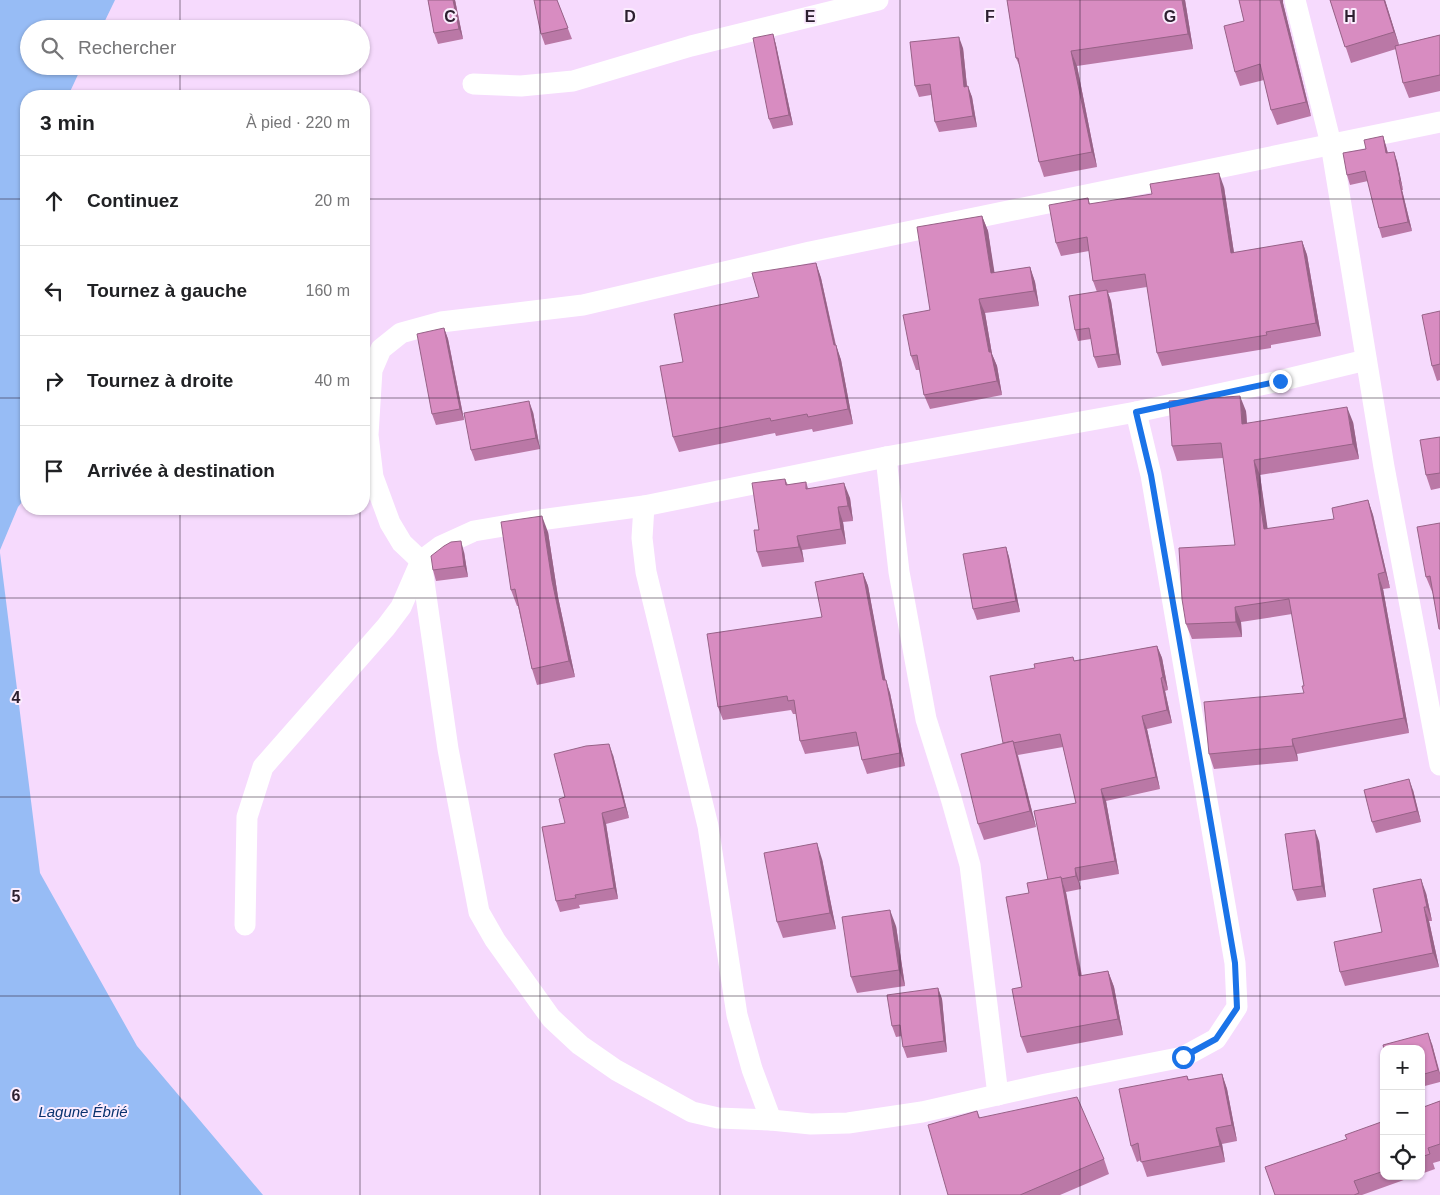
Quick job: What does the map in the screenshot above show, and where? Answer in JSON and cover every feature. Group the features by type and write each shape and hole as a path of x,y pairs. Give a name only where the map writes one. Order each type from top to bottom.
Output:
{"street":[{"path":"473,84 521,86 573,81 691,46 878,0"},
{"path":"1296,0 1331,144 1384,467 1440,765"},
{"path":"370,402 372,370 381,349 401,333 441,322 583,305 810,252 1440,122"},
{"path":"245,925 247,817 263,767 386,627 401,606 420,561 442,546 474,531 644,506 886,457 1136,412 1280,381 1366,360"},
{"path":"370,452 373,477 390,523 402,543 420,561 448,749 474,883 480,912 495,940 551,1018 580,1045 616,1070 692,1112 718,1118 811,1124 848,1123 922,1112 1183,1057 1216,1039 1237,1008 1234,953 1151,475 1136,412"},
{"path":"886,457 899,572 926,719 970,865 998,1095"},
{"path":"644,506 642,538 646,572 708,826 737,1014 752,1069 771,1120"}],"water":[{"path":"0,0 115,0 105,20 20,20 20,75 78,75 71,90 20,90 20,504 0,550"},
{"name":"Lagune Ébrié","path":"0,553 40,873 137,1046 263,1195 0,1195"}],"building":[{"path":"428,0 453,0 459,29 434,33"},
{"path":"534,0 557,0 568,28 541,34"},
{"path":"1007,0 1182,0 1188,34 1071,51 1092,152 1039,162 1018,58 1016,58"},
{"path":"1239,0 1280,0 1306,102 1271,110 1260,64 1235,72 1224,26 1244,21"},
{"path":"1330,0 1384,0 1394,32 1345,47"},
{"path":"773,34 789,115 769,119 753,38"},
{"path":"1440,35 1440,75 1403,83 1395,46"},
{"path":"959,37 964,87 968,86 973,116 935,122 930,84 915,86 910,42"},
{"path":"1383,136 1386,153 1394,152 1408,222 1379,228 1365,171 1347,175 1343,153 1366,149 1364,140"},
{"path":"1219,173 1231,253 1302,241 1316,323 1266,332 1267,335 1157,353 1145,274 1093,281 1087,237 1056,243 1049,205 1088,198 1089,204 1152,194 1150,184"},
{"path":"982,216 991,273 1030,267 1034,291 979,299 989,352 991,352 997,381 924,395 917,355 911,356 903,315 930,310 917,227"},
{"path":"816,263 834,345 836,345 848,409 808,417 807,414 771,421 770,418 673,437 660,366 683,362 674,314 759,297 752,273"},
{"path":"1107,290 1117,354 1094,357 1089,328 1075,330 1069,296"},
{"path":"1440,311 1440,364 1432,366 1422,315"},
{"path":"444,328 460,409 432,414 417,334"},
{"path":"1240,396 1242,424 1347,407 1353,444 1254,460 1264,529 1334,519 1332,508 1368,500 1385,572 1378,574 1404,718 1292,739 1293,746 1209,754 1204,702 1304,693 1289,599 1235,607 1236,622 1186,624 1182,599 1179,548 1235,545 1221,443 1172,446 1169,401"},
{"path":"529,401 536,438 471,450 464,413"},
{"path":"1440,437 1440,473 1426,475 1420,440"},
{"path":"785,479 786,485 806,482 806,489 844,483 848,506 838,507 841,529 797,536 799,547 757,552 754,530 759,530 752,483"},
{"path":"542,516 552,581 569,661 532,669 515,589 511,590 501,522"},
{"path":"1440,523 1439,629 1430,576 1426,577 1417,527"},
{"path":"461,541 464,566 433,570 431,556 451,542"},
{"path":"1006,547 1016,601 973,609 963,554"},
{"path":"863,573 883,680 886,680 900,753 862,760 856,732 800,741 794,700 788,701 787,696 718,707 707,634 822,617 815,582"},
{"path":"1157,646 1167,710 1142,716 1156,777 1101,789 1115,861 1075,868 1076,876 1048,880 1034,811 1076,803 1060,734 1013,743 1013,741 1003,743 990,676 1035,668 1034,664 1073,657 1074,661"},
{"path":"1013,741 1030,811 978,824 961,754"},
{"path":"609,744 625,807 602,813 614,888 575,895 576,898 556,901 542,827 565,823 559,799 565,797 554,754 586,746"},
{"path":"1409,779 1417,811 1372,822 1364,790"},
{"path":"1315,830 1322,886 1293,890 1285,834"},
{"path":"817,843 830,913 777,922 764,853"},
{"path":"1061,877 1079,976 1108,971 1118,1019 1021,1037 1012,989 1022,987 1006,897 1029,893 1027,883"},
{"path":"1421,879 1427,907 1424,907 1433,953 1340,972 1334,942 1382,932 1373,889"},
{"path":"890,910 899,970 851,977 842,917"},
{"path":"938,988 944,1041 903,1047 900,1025 892,1026 887,995"},
{"path":"1428,1033 1438,1070 1425,1074 1425,1045 1383,1045"},
{"path":"1222,1074 1232,1125 1216,1128 1220,1146 1141,1162 1138,1143 1131,1146 1119,1089 1187,1076 1188,1080"},
{"path":"1077,1097 1104,1159 1020,1195 948,1195 928,1125 977,1111 979,1118"},
{"path":"1440,1101 1440,1144 1428,1148 1430,1154 1425,1156 1425,1135 1425,1107"},
{"path":"1380,1122 1380,1172 1354,1181 1359,1193 1354,1195 1275,1195 1265,1167 1347,1139 1345,1135"}],"route":[{"path":"1183,1057 1216,1039 1237,1008 1235,963 1151,475 1136,412 1280,381"}]}
